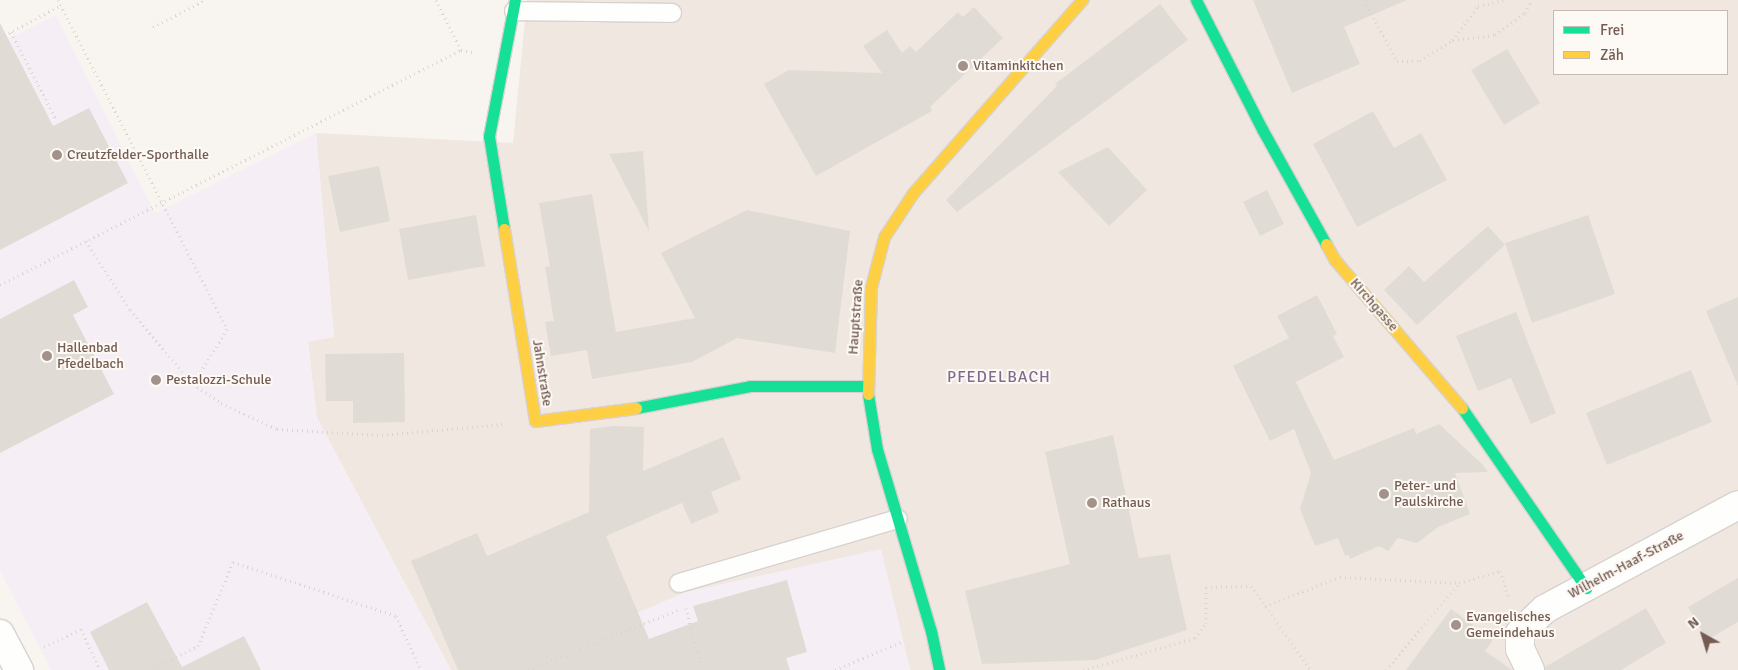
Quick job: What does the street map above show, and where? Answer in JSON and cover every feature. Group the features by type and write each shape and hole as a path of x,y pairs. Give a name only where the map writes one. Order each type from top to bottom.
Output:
{"street":[{"name":"Hauptstraße","path":"939,670 931,631 877,449 867,386 871,287 884,237 913,193 1082,0"},
{"name":"Kirchgasse","path":"1196,0 1262,129 1335,260 1464,410 1586,588"},
{"name":"Jahnstraße","path":"514,5 489,136 535,422 649,406 750,386 867,386"},
{"name":"Wilhelm-Haaf-Straße","path":"1520,633 1545,610 1738,505"},
{"path":"1520,633 1520,649 1530,670"},
{"path":"0,634 16,666"}],"lane":[{"path":"514,5 672,13"},
{"path":"679,583 898,519"}],"path":[{"path":"58,0 227,329 193,384"},
{"path":"153,27 205,0"},
{"path":"0,285 461,50 436,0"},
{"path":"1364,0 1396,61 1420,61 1452,40 1478,6 1505,0"},
{"path":"1452,40 1495,35 1526,13 1532,0"},
{"path":"0,38 61,5"},
{"path":"11,32 56,119"},
{"path":"86,241 130,310 193,384 220,402 277,429 382,435 535,422"},
{"path":"149,670 198,646 233,562 396,616 420,670"},
{"path":"1265,606 1340,577 1459,583 1500,571 1520,633"},
{"path":"679,583 702,670"},
{"path":"1386,670 1459,583"},
{"path":"1083,670 1195,638 1206,623 1206,587 1251,586 1311,670"},
{"path":"528,670 685,607"},
{"path":"16,666 81,629 100,670"},
{"path":"835,670 931,631"}],"shaded area":[{"path":"527,0 1738,0 1738,670 910,670 881,550 503,670 451,670 316,416 308,341 334,337 316,133 513,143"},
{"name":"Pestalozzi-Schule","path":"56,15 155,213 316,133 334,337 308,342 317,418 451,670 51,670 0,571 0,43"},
{"path":"881,549 910,670 503,670 686,592"}],"building":[{"path":"1253,0 1407,0 1344,27 1360,64 1292,93"},
{"path":"1160,4 1188,40 957,212 946,200 1057,86 1055,84"},
{"path":"974,7 1003,38 930,107 932,111 816,176 764,84 789,70 882,73 863,46 887,30 902,53 910,46 916,52 958,12 963,17"},
{"name":"Creutzfelder-Sporthalle","path":"0,23 53,126 89,108 128,183 0,250"},
{"path":"1507,49 1540,103 1504,125 1471,70"},
{"path":"1373,111 1394,148 1421,133 1447,180 1357,227 1313,144"},
{"path":"1108,147 1147,190 1109,226 1058,172"},
{"path":"643,151 649,231 609,154"},
{"path":"379,166 390,221 340,232 328,176"},
{"path":"1267,190 1284,224 1260,236 1243,202"},
{"path":"592,194 616,332 695,318 661,253 747,210 850,231 835,353 737,338 692,362 592,379 587,350 551,356 545,322 554,321 545,267 550,266 539,203"},
{"path":"476,215 485,266 408,280 399,229"},
{"path":"1588,215 1615,294 1532,323 1505,243"},
{"path":"1488,226 1505,245 1417,325 1384,290 1409,266 1424,282"},
{"name":"Hallenbad Pfedelbach","path":"74,280 88,307 73,315 114,394 0,453 0,319"},
{"path":"1317,295 1337,334 1333,336 1344,357 1296,382 1334,460 1414,428 1416,434 1439,424 1482,464 1488,472 1455,473 1470,514 1438,527 1417,543 1398,538 1388,551 1379,546 1350,559 1348,555 1345,556 1338,538 1315,546 1300,509 1311,473 1294,429 1270,441 1233,366 1289,338 1277,316"},
{"path":"1738,297 1738,386 1706,311"},
{"path":"1516,312 1556,413 1531,424 1511,378 1478,391 1456,336"},
{"path":"404,353 405,422 353,423 353,401 326,401 325,354"},
{"path":"1691,370 1712,422 1607,465 1586,413"},
{"path":"614,426 644,427 643,471 723,437 741,479 711,492 719,512 691,524 682,503 606,536 649,639 698,621 693,606 787,580 807,652 786,658 790,670 458,670 411,561 477,533 487,556 589,512 590,429"},
{"name":"Rathaus","path":"1113,435 1139,558 1170,554 1187,630 1095,660 982,664 965,591 1070,564 1045,452"},
{"path":"1738,578 1738,622 1707,640 1688,607"},
{"path":"147,602 182,667 244,636 261,670 109,670 90,632"},
{"path":"1646,608 1666,643 1621,670 1545,670 1545,667"},
{"name":"Evangelisches Gemeindehaus","path":"1451,609 1493,640 1485,651 1512,670 1406,670"}],"traffic: fast":[{"path":"504,229 489,136 515,0"},
{"path":"1196,0 1262,129 1326,244"},
{"path":"636,408 750,386 867,386"},
{"path":"868,394 877,449 931,631 939,670"},
{"path":"1462,408 1586,588"}],"traffic: slow":[{"path":"868,394 871,287 884,237 913,193 1082,0"},
{"path":"504,229 535,421 636,408"},
{"path":"1326,244 1335,260 1462,408"}],"place":[{"name":"Vitaminkitchen","path":"963,66"},
{"name":"Creutzfelder-Sporthalle","path":"57,155"},
{"name":"Hallenbad Pfedelbach","path":"47,356"},
{"name":"Pestalozzi-Schule","path":"156,380"},
{"name":"Peter- und Paulskirche","path":"1384,494"},
{"name":"Rathaus","path":"1092,503"},
{"name":"Evangelisches Gemeindehaus","path":"1456,625"}],"district":[{"name":"PFEDELBACH","path":"999,377"}]}
